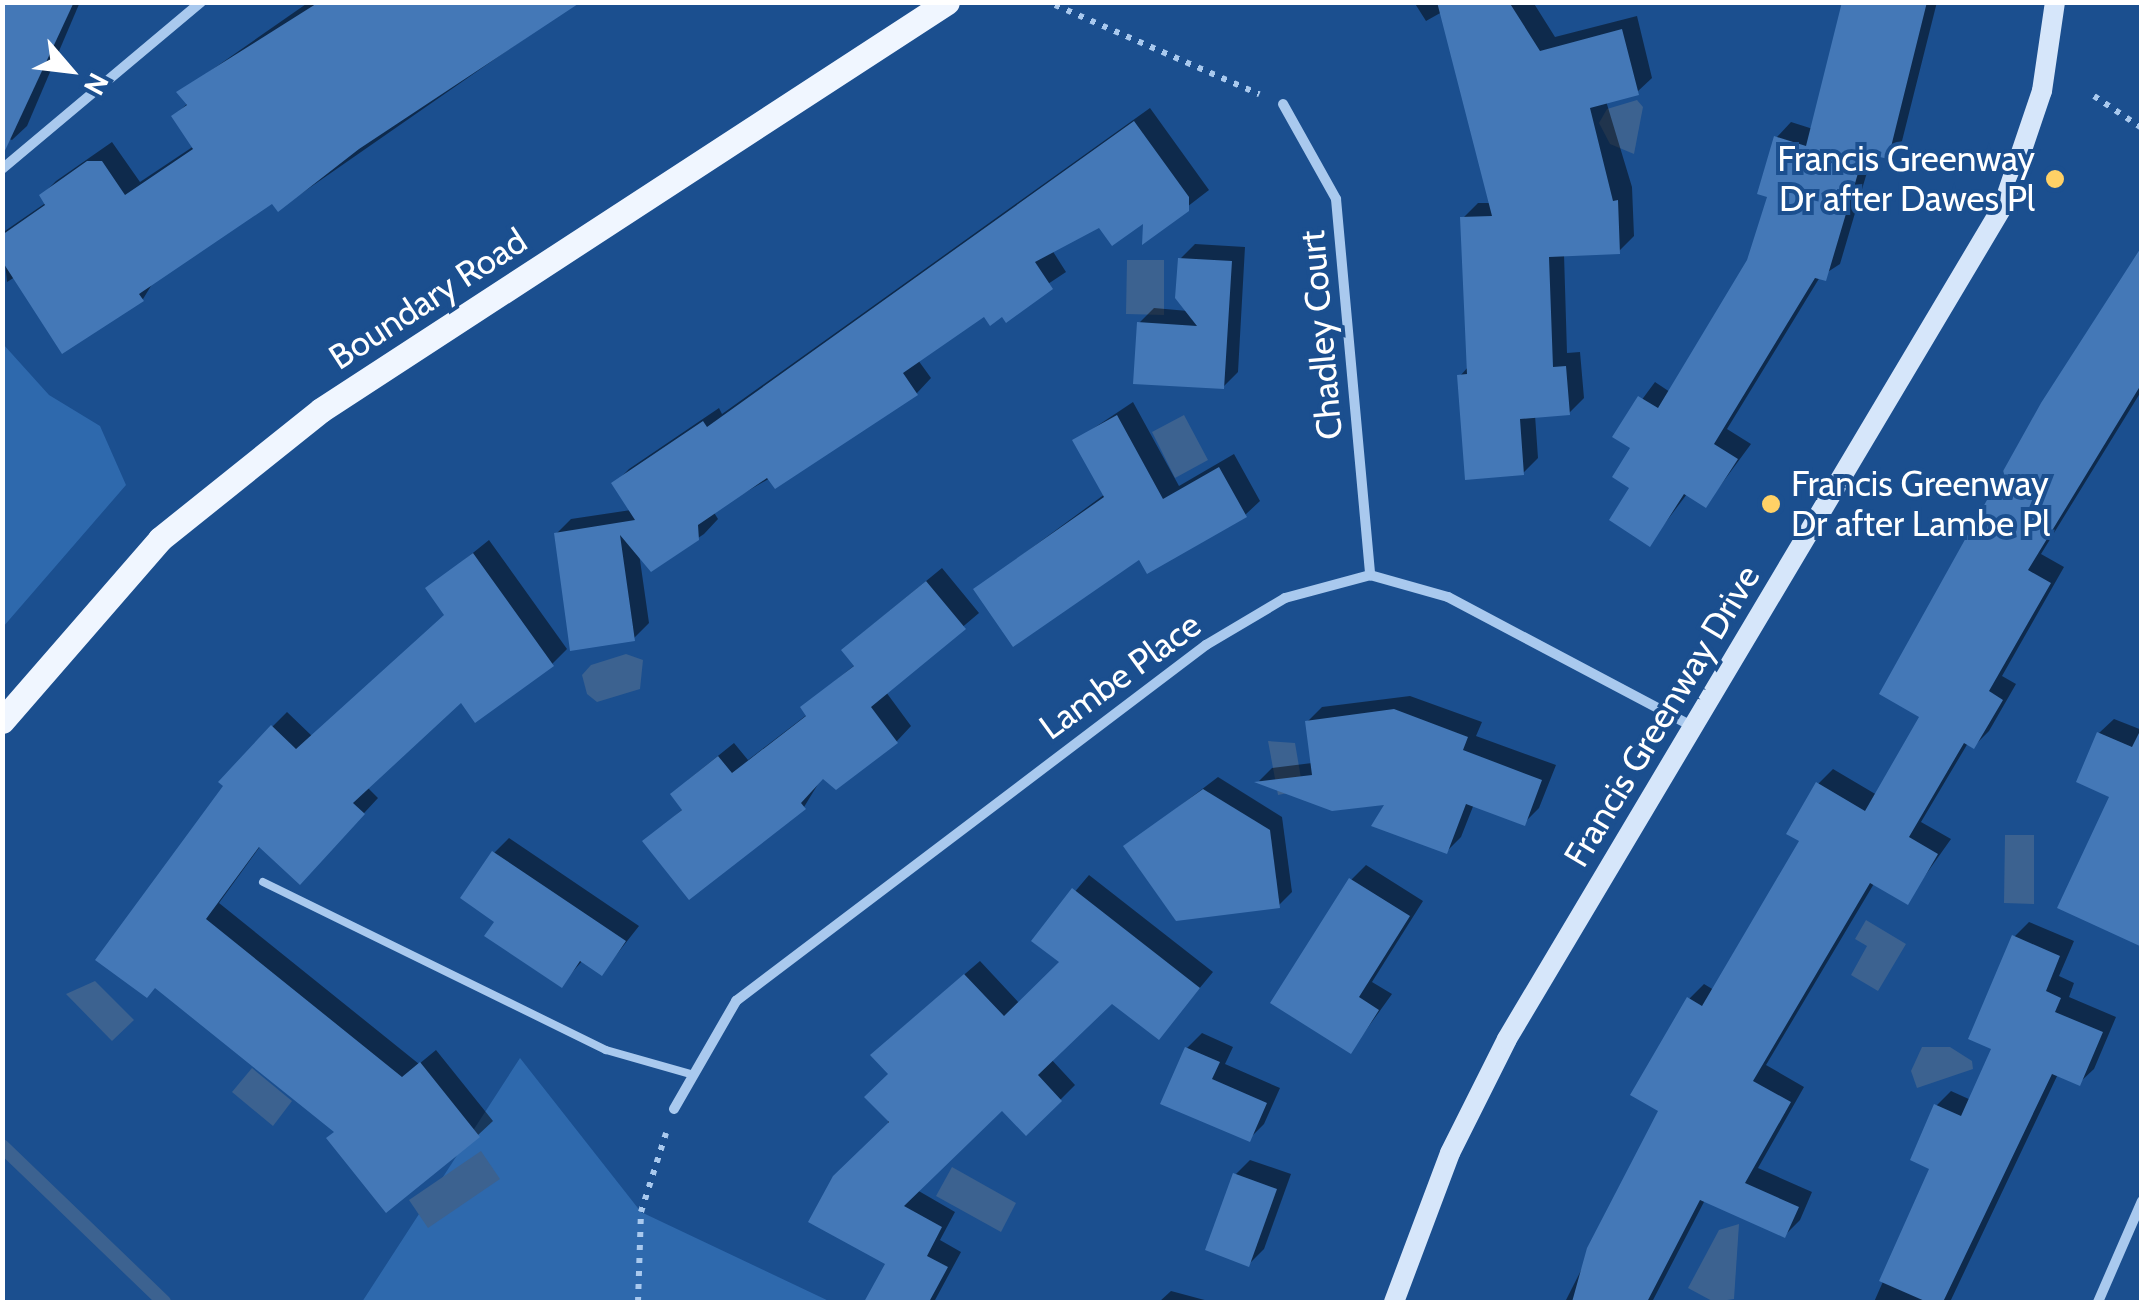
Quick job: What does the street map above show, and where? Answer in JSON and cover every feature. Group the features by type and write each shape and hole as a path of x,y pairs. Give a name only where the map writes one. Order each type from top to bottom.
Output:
{"main road":[{"name":"Boundary Road","path":"2,721 160,540 321,410 947,2"},
{"name":"Francis Greenway Drive","path":"1394,1302 1450,1153 1507,1040 2003,206 2042,91 2055,2"}],"street":[{"path":"2,169 201,2"},
{"name":"Chadley Court","path":"1284,104 1336,200 1370,575"},
{"path":"1370,575 1448,597 1692,726"},
{"name":"Lambe Place","path":"674,1109 736,1001 1206,644 1286,598 1370,575"},
{"path":"2098,1302 2142,1201"}],"lane":[{"path":"263,882 606,1050 694,1075"}],"path":[{"path":"1055,6 1284,104"},
{"path":"2094,96 2142,128"},
{"path":"638,1302 642,1212 674,1109"}],"shaded area":[{"path":"1637,100 1643,107 1634,154 1610,144 1599,123 1607,109"},
{"path":"1127,260 1164,260 1164,315 1126,314"},
{"path":"3,344 49,395 100,426 126,485 3,627"},
{"path":"1184,415 1208,460 1175,478 1152,432"},
{"path":"626,654 643,660 640,689 597,702 587,694 582,675 591,665"},
{"path":"1268,741 1295,743 1303,790 1278,795"},
{"path":"2005,835 2034,835 2034,904 2004,903"},
{"path":"1866,920 1906,944 1878,991 1851,975 1867,946 1855,939"},
{"path":"95,981 134,1020 112,1041 66,994"},
{"path":"1922,1047 1950,1047 1972,1061 1973,1069 1917,1088 1911,1071"},
{"path":"520,1058 641,1212 831,1302 362,1302"},
{"path":"252,1068 292,1101 273,1126 232,1092"},
{"path":"481,1151 500,1179 428,1228 409,1200"},
{"path":"952,1167 1016,1203 1001,1232 936,1196"},
{"path":"1739,1224 1734,1299 1714,1302 1688,1288 1719,1230"}],"building":[{"path":"2,2 74,2 2,157"},
{"path":"319,2 581,2 359,149 278,212 272,204 139,294 144,301 62,354 2,261 2,235 45,205 39,195 87,161 102,161 125,195 193,149 171,116 187,105 176,92"},
{"path":"1437,2 1509,2 1540,51 1622,29 1639,95 1590,108 1613,201 1618,200 1620,254 1549,257 1553,367 1566,366 1570,415 1520,419 1524,475 1465,480 1457,375 1467,374 1460,217 1492,216"},
{"path":"1842,2 1927,2 1888,159 1864,153 1826,281 1815,278 1714,444 1738,459 1706,508 1684,494 1650,547 1609,520 1629,488 1612,477 1630,448 1612,437 1638,396 1658,408 1747,260 1767,197 1757,194 1774,136 1806,146"},
{"path":"1134,121 1189,197 1189,211 1142,245 1143,224 1112,246 1099,228 1035,262 1053,289 1006,323 1002,317 990,326 984,317 903,373 918,395 775,489 767,478 698,525 699,540 651,572 620,535 635,641 570,651 554,533 635,520 611,483 703,421 707,427"},
{"path":"2142,246 2142,383 2028,570 2051,583 1989,691 2003,700 1974,749 1964,743 1909,837 1938,854 1908,905 1870,883 1753,1081 1791,1102 1745,1183 1799,1207 1785,1238 1700,1200 1647,1302 1572,1302 1587,1248 1658,1111 1630,1095 1687,997 1702,1006 1799,841 1786,834 1816,782 1865,811 1919,717 1879,694 2041,403"},
{"path":"1178,258 1232,261 1224,389 1133,384 1137,322 1197,326 1175,298"},
{"path":"1117,415 1163,499 1219,467 1247,517 1147,574 1139,560 1013,647 973,589 1104,497 1072,440"},
{"path":"473,553 554,666 475,723 461,703 353,803 365,814 300,885 259,847 206,919 402,1077 420,1062 480,1137 386,1213 326,1138 334,1132 155,988 147,998 95,960 223,786 218,782 271,725 296,749 444,615 425,588"},
{"path":"926,581 966,629 871,707 898,743 836,790 823,779 801,803 806,809 689,900 642,841 682,810 670,794 718,756 732,773 806,716 800,707 854,666 841,650"},
{"path":"1394,709 1468,737 1463,750 1542,780 1525,826 1466,804 1447,854 1371,826 1384,805 1332,811 1254,782 1312,775 1305,721"},
{"path":"2142,727 2142,947 2057,908 2109,797 2076,782 2097,732 2132,747"},
{"path":"1203,789 1270,830 1280,908 1176,921 1123,846"},
{"path":"492,851 626,941 602,976 580,961 562,988 484,936 494,922 460,898"},
{"path":"1349,878 1410,916 1359,997 1379,1010 1351,1054 1270,1003"},
{"path":"1072,888 1200,988 1159,1040 1112,1004 1038,1075 1062,1101 1026,1136 1002,1111 904,1206 942,1227 927,1256 948,1267 929,1302 864,1302 885,1264 808,1222 833,1176 889,1122 864,1097 888,1074 870,1055 964,974 1004,1016 1059,962 1031,941"},
{"path":"2012,935 2060,956 2046,991 2061,998 2055,1012 2103,1032 2080,1086 2052,1074 1943,1302 1927,1302 1879,1281 1929,1169 1910,1160 1934,1104 1961,1116 1991,1049 1968,1039"},
{"path":"1185,1047 1220,1062 1212,1079 1267,1103 1250,1142 1160,1104"},
{"path":"1233,1173 1277,1189 1249,1267 1205,1250"}],"waterway":[{"path":"2,1146 164,1302"}],"place":[{"name":"Francis Greenway Dr after Dawes Pl","path":"2055,179"},
{"name":"Francis Greenway Dr after Lambe Pl","path":"1771,504"}]}
